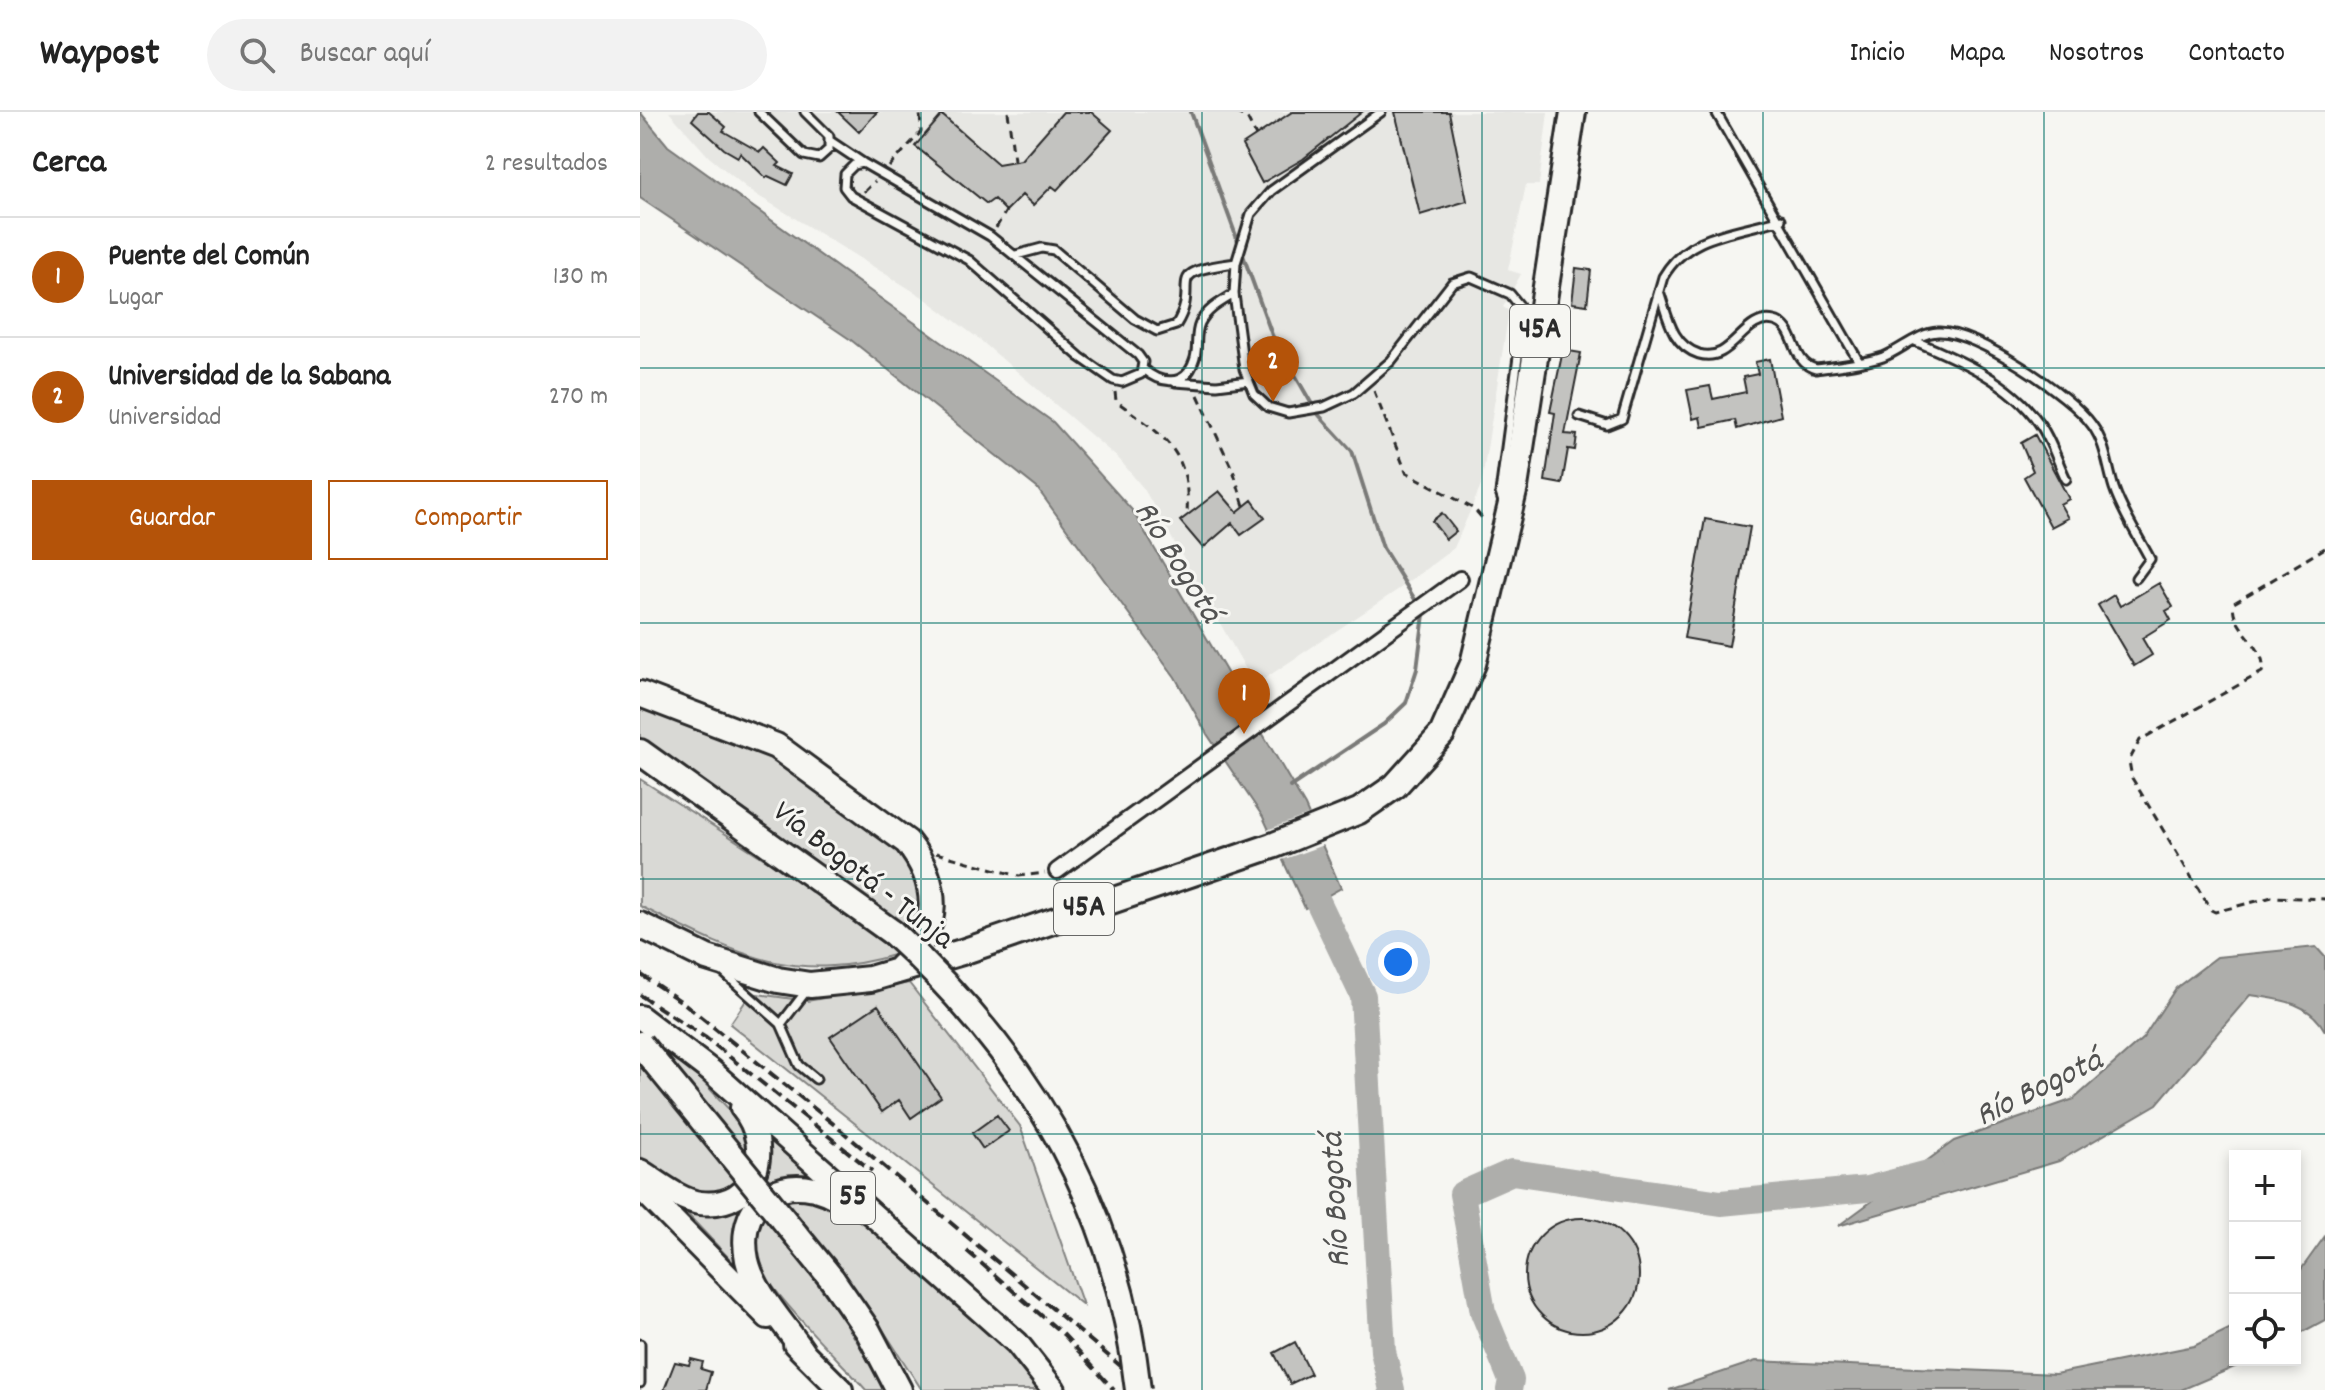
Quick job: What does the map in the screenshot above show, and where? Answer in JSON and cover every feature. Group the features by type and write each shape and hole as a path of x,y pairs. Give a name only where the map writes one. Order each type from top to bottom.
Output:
{"highway":[{"name":"45A","path":"640,925 707,958 749,974 810,985 840,984 896,971 1272,846 1335,823 1395,786 1442,734 1468,682 1508,523 1573,112"},
{"path":"640,694 776,746 907,842 921,860 934,901 925,940 896,971"},
{"name":"Vía Bogotá - Tunja","path":"640,752 893,933 973,1012 1008,1055 1067,1151 1109,1254 1124,1309 1138,1390"},
{"path":"640,761 673,777"},
{"name":"55","path":"640,1044 832,1279 868,1331 899,1390"}],"main road":[{"name":"55","path":"640,1017 711,1071 1030,1355 1054,1390"},
{"path":"640,1171 682,1197 699,1203 716,1203 750,1183 758,1168 760,1149 755,1127 711,1071"},
{"path":"805,1354 758,1284 748,1262 747,1231 753,1214 773,1191 791,1185 808,1185 827,1191 949,1284"},
{"path":"640,1187 841,1390"}],"street":[{"path":"1057,871 1460,579"}],"lane":[{"path":"759,112 809,157 824,155 830,141"},
{"path":"805,112 827,133 830,141 990,236 1130,347 1143,362 1143,369 1133,379 1113,380 1080,357 969,260 856,200 846,191 843,179 849,168 863,163"},
{"path":"1381,112 1271,191 1259,202 1246,228 1237,260 1234,294 1249,381 1254,394 1268,407 1299,413 1324,407 1370,381 1391,361 1452,283 1471,277 1515,300 1521,310 1523,328 1500,493 1508,523"},
{"path":"1716,112 1781,219 1859,362"},
{"path":"1579,416 1607,425 1622,419 1673,260 1688,246 1781,219"},
{"path":"1014,255 1042,248 1054,250 1135,319 1157,331 1176,325 1181,318 1184,289 1191,273 1199,268 1237,260"},
{"path":"1173,382 1186,375 1194,362 1197,332 1204,317 1234,294"},
{"path":"1660,294 1673,334 1696,353 1713,355 1726,351 1746,330 1767,320 1779,322 1788,329 1794,349 1810,368 1882,357 1938,332 1955,333 1978,342 2078,409 2093,425 2104,446 2114,489 2150,559 2136,578"},
{"path":"1915,341 1978,370 2027,409 2040,424 2066,479"},
{"path":"1143,369 1156,379 1173,382 1249,381"},
{"path":"707,958 781,1024 799,1065 816,1079"},
{"path":"781,1024 810,985"},
{"path":"640,1344 640,1383"}],"path":[{"path":"856,200 921,132 920,112"},
{"path":"1008,112 1014,160"},
{"path":"1235,112 1247,118 1256,136"},
{"path":"1113,380 1116,401 1151,425 1183,466 1189,484 1187,514"},
{"path":"1370,381 1403,467 1474,509 1482,518"},
{"path":"1193,384 1234,473 1244,506"},
{"path":"2325,548 2232,606 2263,661 2262,672 2140,740 2129,761 2132,778 2211,910 2215,912 2272,897 2325,899"},
{"path":"907,842 956,860 1019,876 1057,871"}],"shaded area":[{"path":"640,112 668,146 1053,422 1132,510 1305,806 1341,888 1305,908 1263,817 1207,734 1175,677 1037,488 851,340 640,198"},
{"path":"669,112 1548,112 1539,185 1526,185 1508,270 1521,274 1503,307 1509,311 1481,486 1454,548 1399,589 1255,685 1144,489 1119,459 979,339 926,299 752,192 709,157"},
{"path":"640,704 770,756 905,851 927,897 915,941 640,744"},
{"path":"640,779 821,895 897,954 859,963 794,965 734,950 640,906"},
{"path":"2316,947 2325,957 2325,1031 2319,1021 2302,1008 2250,995 2157,1104 2059,1161 1838,1226 1954,1141 2074,1099 2143,1038 2176,988 2217,957"},
{"path":"909,983 1020,1126 1083,1305 730,1024 751,993 807,1001"},
{"path":"640,1026 684,1061 749,1131 750,1167 721,1191 707,1194 681,1188 640,1156"},
{"path":"765,1129 820,1177 791,1177 768,1185 745,1275 675,1201 761,1183 770,1150"},
{"path":"799,1193 838,1207 878,1234 1014,1352 1044,1390 922,1390 865,1302 784,1197"},
{"path":"763,1214 843,1320 883,1390 866,1390 801,1321 768,1280 757,1263 753,1249 755,1231"},
{"path":"2325,1236 2325,1320 2301,1333 2301,1294 2301,1270"},
{"path":"2229,1329 2229,1366 2237,1366 2181,1390 1669,1390 1756,1361 2055,1374 2194,1346"}],"pier":[{"path":"1313,813 1326,844 1279,861 1267,830"}],"building":[{"path":"698,112 709,112 726,127 723,131 760,152 764,148 780,163 777,166 793,174 787,185 768,176 766,178 740,153 738,157 724,149 692,120"},
{"path":"838,112 877,112 859,132"},
{"path":"1063,112 1091,112 1112,130 1057,190 1052,186 1033,205 1022,195 1006,211 994,199 987,204 915,146 942,115 998,164 1021,160"},
{"path":"1292,112 1362,112 1303,159 1262,183 1242,145"},
{"path":"1395,112 1449,112 1467,201 1420,215"},
{"path":"1576,268 1591,270 1587,305 1572,303"},
{"path":"1563,350 1581,353 1565,434 1577,435 1575,450 1568,449 1562,484 1545,481 1555,413 1550,412"},
{"path":"1770,359 1781,416 1737,429 1735,420 1702,427 1700,417 1693,419 1687,390 1710,386 1713,399 1746,392 1743,377 1758,374 1755,362"},
{"path":"2035,435 2069,499 2060,504 2068,518 2051,527 2024,477 2033,471 2021,443"},
{"path":"1219,491 1237,512 1252,500 1265,518 1241,535 1232,523 1203,548 1180,521"},
{"path":"1442,513 1456,531 1446,539 1432,521"},
{"path":"1705,519 1750,527 1729,646 1684,638"},
{"path":"2159,583 2173,607 2166,611 2171,620 2142,638 2152,655 2134,666 2098,605 2114,595 2120,606"},
{"path":"878,1005 941,1097 911,1118 899,1100 882,1112 830,1037"},
{"path":"997,1115 1009,1131 983,1149 972,1133"},
{"path":"1582,1218 1614,1227 1630,1243 1639,1275 1630,1307 1614,1323 1582,1332 1550,1323 1534,1307 1525,1275 1534,1243 1550,1227"},
{"path":"1295,1342 1311,1374 1290,1384 1274,1353"},
{"path":"691,1359 703,1362 701,1369 711,1372 706,1390 664,1390 675,1362 689,1365"}],"waterway":[{"path":"1191,112 1272,335 1317,413 1352,451 1383,548 1424,614 1417,669 1406,703 1384,724 1290,787"},
{"name":"Río Bogotá","path":"1307,867 1314,893 1363,996 1383,1351 1392,1390"},
{"name":"Río Bogotá","path":"1509,1390 1511,1380 1483,1312 1462,1194 1512,1172 1721,1203 1867,1189 1932,1172"}],"railway":[{"path":"640,974 685,1004 836,1126 1149,1390"},
{"path":"640,995 706,1038 872,1171"},
{"path":"967,1251 1064,1335 1114,1390"}],"place":[{"name":"Universidad de la Sabana","path":"1273,402"},
{"name":"Puente del Común","path":"1244,734"}]}
